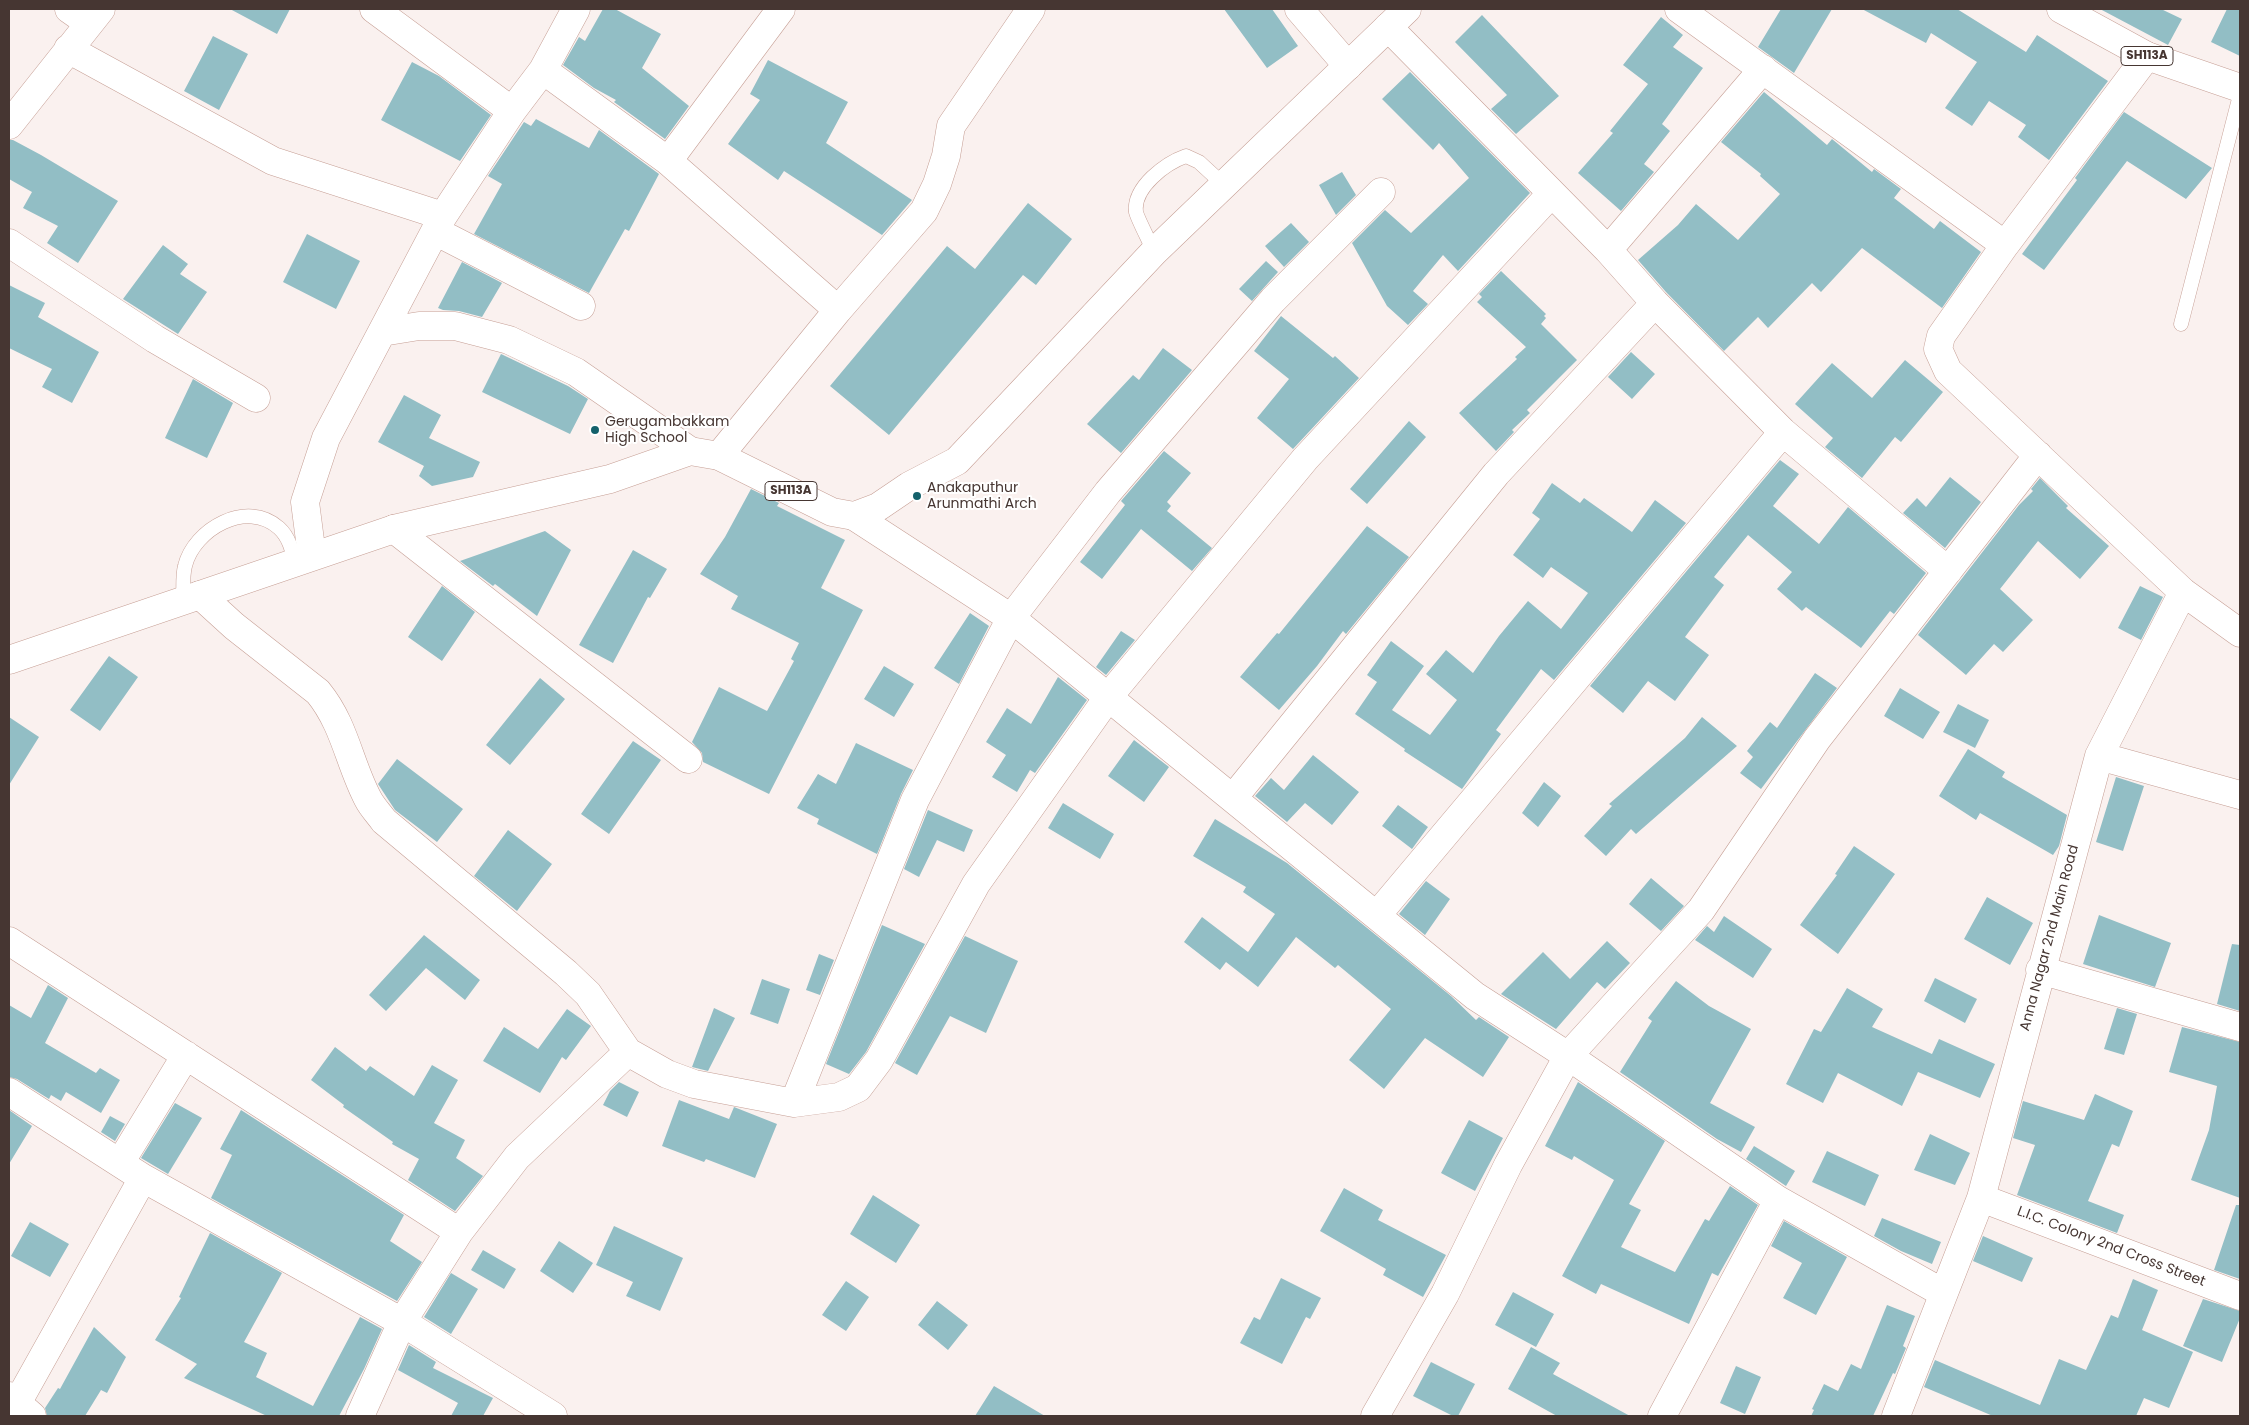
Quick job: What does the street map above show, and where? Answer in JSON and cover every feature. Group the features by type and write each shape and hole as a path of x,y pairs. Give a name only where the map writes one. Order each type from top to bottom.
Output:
{"street":[{"path":"374,9 512,110"},
{"path":"304,560 305,502 326,438 439,224 512,110 543,70 576,9"},
{"path":"668,161 781,9"},
{"path":"719,456 838,310 924,211 946,156 951,126 1031,9"},
{"path":"1298,9 1348,66"},
{"path":"1679,9 2005,245"},
{"name":"SH113A","path":"2062,9 2091,16 2147,56 2240,88"},
{"path":"13,114 68,50 86,14"},
{"path":"854,516 878,507 909,486 957,461 1154,252 1397,18 1551,194 1608,250 1655,302 1783,432 1948,571"},
{"path":"68,50 273,161 439,224 581,306"},
{"path":"2147,56 2005,245 1941,336 1938,349 1948,370 2183,592 2240,632"},
{"path":"543,70 668,161 838,310"},
{"path":"1608,250 1763,70"},
{"path":"794,1103 915,800 1011,618 1108,492 1273,300 1381,192"},
{"path":"191,598 234,626 318,692 329,705 343,733 368,800 384,821 588,994 628,1052 667,1074 694,1084 794,1103 839,1097 858,1088 879,1060 976,884 1109,696 1305,459 1551,194"},
{"path":"9,243 155,339 256,398"},
{"path":"1233,798 1496,474 1655,302"},
{"path":"382,332 418,326 456,326 486,332 509,340 576,372 690,451"},
{"path":"1377,915 1783,432"},
{"name":"SH113A","path":"9,660 394,529 610,480 690,451 719,456 832,512 854,516"},
{"path":"1375,1416 1445,1294 1508,1165 1568,1056 1701,910 1817,739 2038,455"},
{"path":"854,516 1011,618 1475,996 1568,1056 1778,1200 1942,1293"},
{"path":"394,529 688,759"},
{"name":"Anna Nagar 2nd Main Road","path":"1896,1416 1942,1293 1981,1198 2040,970 2099,756 2183,592"},
{"path":"2099,756 2240,794"},
{"path":"9,941 460,1232"},
{"path":"2040,970 2240,1027"},
{"path":"360,1416 402,1322 460,1232 517,1157 628,1052"},
{"path":"120,1163 186,1055"},
{"path":"9,1092 143,1178 402,1322 553,1416"},
{"path":"17,1408 143,1178"},
{"name":"L.I.C. Colony 2nd Cross Street","path":"1981,1198 2240,1296"},
{"path":"1662,1416 1778,1200"}],"lane":[{"path":"2181,324 2240,95"},
{"path":"1154,252 1136,212 1138,199 1145,186 1157,172 1172,160 1186,156 1199,162 1224,185"},
{"path":"191,598 184,566 193,548 204,535 231,518 246,516 262,520 279,528 304,560"}],"building":[{"path":"230,9 290,9 277,34"},
{"path":"603,9 615,9 661,34 642,68 689,106 665,139 614,102 616,100 594,88 563,65 579,37 585,41"},
{"path":"1224,9 1272,9 1298,46 1267,68"},
{"path":"1781,9 1832,9 1794,73 1758,47"},
{"path":"1862,9 1957,9 2026,52 2037,35 2108,81 2049,160 2018,137 2026,125 1989,101 1972,126 1945,108 1977,62 1931,33 1926,43"},
{"path":"2100,9 2161,9 2182,19 2168,45"},
{"path":"2227,9 2240,9 2240,56 2211,42"},
{"path":"1482,15 1559,96 1516,134 1491,109 1507,95 1455,42"},
{"path":"1661,17 1683,35 1673,47 1703,68 1662,124 1670,131 1644,164 1654,172 1621,211 1578,173 1613,133 1610,131 1648,84 1623,65"},
{"path":"213,36 248,54 219,110 184,91"},
{"path":"768,60 848,102 826,143 912,200 882,235 784,171 778,180 728,144 760,100 750,94"},
{"path":"412,62 439,76 491,115 460,161 381,120"},
{"path":"1410,72 1530,193 1458,271 1443,255 1413,291 1428,304 1408,325 1387,306 1352,243 1385,210 1411,233 1469,178 1439,143 1433,150 1382,99"},
{"path":"1764,92 1827,145 1832,139 1872,172 1874,169 1901,189 1894,198 1934,229 1940,221 1981,252 1942,308 1862,248 1821,292 1812,283 1768,328 1758,317 1724,351 1666,292 1638,260 1678,225 1696,204 1738,240 1780,194 1760,176 1761,174 1721,142"},
{"path":"2124,112 2212,168 2186,199 2127,161 2044,270 2022,254"},
{"path":"536,119 589,148 599,130 659,174 629,231 625,229 589,293 474,234 502,184 488,176 524,122 531,126"},
{"path":"9,140 13,140 41,155 118,201 78,263 47,243 58,226 23,208 32,192 9,179"},
{"path":"1342,172 1356,195 1336,215 1319,185"},
{"path":"1028,203 1072,239 1036,285 1023,275 889,435 830,386 947,246 975,269"},
{"path":"1291,223 1309,242 1284,267 1265,246"},
{"path":"307,234 360,261 336,309 283,282"},
{"path":"163,245 188,264 180,274 207,292 178,334 123,299"},
{"path":"1266,261 1278,272 1252,301 1239,289"},
{"path":"462,262 502,283 482,317 438,308"},
{"path":"1501,271 1546,314 1544,316 1546,318 1541,324 1577,360 1527,410 1530,413 1512,430 1514,432 1496,451 1459,413 1517,359 1515,357 1526,347 1477,302 1482,297 1479,294"},
{"path":"9,285 45,303 38,317 99,352 72,403 42,387 52,369 9,348"},
{"path":"1281,316 1333,358 1335,356 1359,378 1293,449 1257,418 1289,379 1254,351"},
{"path":"1163,348 1192,370 1121,453 1087,424 1133,375 1139,380"},
{"path":"1631,352 1655,374 1632,399 1608,377"},
{"path":"501,354 568,386 588,399 570,434 482,392"},
{"path":"1905,360 1943,392 1901,442 1895,437 1862,478 1825,447 1833,438 1795,404 1832,363 1872,398"},
{"path":"193,379 233,403 207,458 165,438"},
{"path":"404,395 441,415 429,438 480,462 473,477 432,486 419,476 424,466 378,442"},
{"path":"1409,421 1426,437 1367,504 1350,489"},
{"path":"1164,451 1191,473 1167,502 1171,506 1167,511 1212,548 1192,571 1141,529 1102,579 1080,562 1125,505 1121,501"},
{"path":"1780,460 1799,474 1773,506 1819,544 1848,507 1926,573 1894,614 1890,611 1861,648 1806,607 1802,611 1777,589 1792,572 1748,535 1714,577 1724,585 1685,637 1709,655 1675,701 1648,681 1623,713 1590,686"},
{"path":"1950,477 1981,502 1945,548 1903,513 1917,498 1926,507"},
{"path":"2040,478 2068,506 2066,508 2109,546 2080,579 2038,541 2000,589 2033,620 2003,652 1994,644 1966,675 1918,635 2019,505 2033,491 2031,489"},
{"path":"1552,483 1580,503 1584,498 1632,532 1655,500 1686,523 1554,680 1541,669 1496,730 1501,734 1462,789 1404,751 1405,749 1355,714 1377,682 1367,675 1391,641 1424,666 1392,710 1430,735 1457,700 1426,674 1446,650 1473,673 1499,636 1528,601 1561,629 1588,593 1551,567 1543,578 1513,555 1540,519 1532,513"},
{"path":"751,489 779,503 777,506 845,540 821,588 863,610 769,794 703,762 702,753 692,742 719,687 767,711 794,661 791,659 799,643 731,609 738,596 700,574 725,537"},
{"path":"1367,526 1409,557 1346,634 1343,631 1317,666 1279,710 1240,677 1277,633 1279,634"},
{"path":"545,531 571,550 537,616 495,584 493,586 460,561"},
{"path":"633,550 667,569 650,598 648,597 613,663 579,645"},
{"path":"442,586 475,612 442,661 408,637"},
{"path":"2140,586 2163,597 2141,640 2118,628"},
{"path":"970,613 989,626 959,684 934,668"},
{"path":"1121,631 1135,640 1106,675 1096,667"},
{"path":"109,656 138,677 100,731 70,710"},
{"path":"884,666 914,684 894,717 864,699"},
{"path":"1815,673 1837,688 1761,789 1740,773 1753,757 1747,751 1770,722 1777,728"},
{"path":"1058,677 1087,700 1035,773 1030,770 1017,792 992,777 1006,755 986,742 1007,708 1031,724"},
{"path":"540,678 565,699 510,765 486,745"},
{"path":"1900,688 1940,712 1923,739 1884,716"},
{"path":"1958,704 1989,720 1975,748 1943,732"},
{"path":"9,717 39,737 9,785"},
{"path":"1702,717 1737,746 1636,834 1631,829 1606,856 1584,836 1612,806 1609,804 1685,738"},
{"path":"1134,740 1169,767 1144,802 1108,776"},
{"path":"633,741 661,760 609,834 581,814"},
{"path":"856,743 913,770 901,794 877,854 817,824 819,819 797,808 818,774 836,784"},
{"path":"1968,749 2005,772 2002,777 2067,815 2059,846 2053,855 1980,813 1976,820 1939,796"},
{"path":"1313,755 1359,792 1332,825 1305,803 1287,822 1255,796 1271,778 1284,790"},
{"path":"397,759 463,809 437,842 395,810 378,784"},
{"path":"2116,777 2144,786 2123,851 2096,842"},
{"path":"1544,782 1561,796 1538,827 1522,813"},
{"path":"1063,803 1114,834 1100,859 1048,828"},
{"path":"1398,805 1428,827 1412,849 1382,826"},
{"path":"928,810 973,830 964,852 937,840 919,877 904,869"},
{"path":"1215,819 1287,863 1451,996 1476,1020 1479,1017 1509,1037 1483,1077 1425,1038 1384,1089 1349,1060 1391,1009 1338,965 1335,968 1296,937 1258,987 1226,962 1220,970 1184,942 1202,917 1248,952 1275,914 1243,892 1246,887 1193,856"},
{"path":"508,830 552,864 517,911 474,876"},
{"path":"1854,846 1895,874 1838,954 1800,925 1837,875 1835,874"},
{"path":"1651,878 1684,906 1661,931 1629,904"},
{"path":"1426,881 1450,899 1425,935 1399,914"},
{"path":"1987,897 2033,923 2010,965 1964,939"},
{"path":"2099,915 2171,943 2155,987 2083,964"},
{"path":"1724,916 1772,949 1753,978 1695,940 1707,926 1714,932"},
{"path":"882,925 925,944 866,1052 849,1074 826,1064"},
{"path":"424,935 480,980 465,1000 426,968 386,1011 369,995"},
{"path":"965,936 1018,961 986,1033 950,1016 917,1075 895,1063"},
{"path":"1607,941 1630,963 1605,989 1597,982 1556,1029 1501,994 1543,952 1570,979"},
{"path":"2232,944 2240,945 2240,1011 2217,1004"},
{"path":"819,954 834,960 820,995 806,990"},
{"path":"1935,978 1977,999 1965,1023 1924,1001"},
{"path":"762,979 790,989 778,1024 750,1014"},
{"path":"1676,981 1709,1006 1751,1029 1710,1103 1755,1127 1741,1152 1717,1139 1620,1072 1652,1021 1648,1018"},
{"path":"48,985 68,998 45,1043 96,1073 100,1068 120,1080 101,1113 66,1092 61,1101 51,1095 49,1099 17,1079 9,1077 9,1005 31,1018"},
{"path":"1847,988 1883,1009 1872,1027 1932,1054 1939,1039 1995,1064 1980,1098 1918,1072 1902,1106 1838,1073 1823,1103 1786,1084 1814,1029 1821,1032"},
{"path":"714,1008 735,1018 708,1071 692,1067"},
{"path":"2117,1008 2137,1014 2124,1055 2104,1049"},
{"path":"567,1009 591,1026 566,1060 562,1057 540,1093 483,1061 504,1027 538,1049"},
{"path":"2182,1027 2240,1042 2240,1198 2191,1180 2209,1130 2217,1086 2169,1072"},
{"path":"335,1047 366,1071 370,1066 414,1096 432,1065 458,1080 434,1123 465,1140 456,1158 483,1176 455,1211 408,1180 419,1159 392,1144 393,1142 343,1107 344,1105 311,1080"},
{"path":"619,1082 639,1092 627,1117 603,1105 610,1091"},
{"path":"1578,1082 1665,1141 1629,1204 1641,1210 1621,1247 1675,1272 1705,1219 1709,1221 1730,1186 1758,1205 1718,1276 1712,1273 1689,1324 1601,1284 1596,1294 1562,1276 1614,1180 1574,1156 1572,1160 1545,1146"},
{"path":"2095,1094 2133,1111 2119,1147 2112,1144 2088,1201 2124,1215 2117,1233 2017,1195 2035,1145 2013,1138 2023,1101 2084,1120"},
{"path":"679,1100 729,1119 734,1107 777,1124 755,1178 706,1159 704,1162 662,1146"},
{"path":"175,1103 202,1118 168,1174 141,1158"},
{"path":"9,1110 32,1126 9,1164"},
{"path":"241,1110 404,1215 390,1241 422,1262 397,1301 211,1198 232,1155 220,1149"},
{"path":"110,1116 125,1124 115,1141 101,1132"},
{"path":"1469,1120 1503,1138 1475,1191 1441,1173"},
{"path":"1930,1134 1970,1153 1955,1185 1914,1170"},
{"path":"1754,1146 1795,1171 1786,1186 1746,1159"},
{"path":"1827,1151 1879,1175 1865,1206 1812,1182"},
{"path":"1344,1188 1383,1210 1378,1220 1446,1255 1423,1297 1383,1275 1386,1269 1320,1231"},
{"path":"873,1195 920,1225 896,1263 850,1234"},
{"path":"2236,1205 2240,1205 2240,1279 2214,1270"},
{"path":"1882,1218 1941,1242 1932,1264 1901,1251 1874,1236"},
{"path":"1784,1221 1847,1257 1816,1315 1783,1298 1802,1263 1771,1246"},
{"path":"30,1222 69,1244 50,1277 11,1256"},
{"path":"614,1226 683,1258 660,1311 626,1296 633,1282 596,1265"},
{"path":"210,1233 282,1273 244,1342 267,1353 256,1377 313,1406 360,1317 382,1329 364,1369 339,1416 267,1416 184,1378 197,1364 155,1340 181,1298 179,1297"},
{"path":"1983,1236 2033,1258 2022,1282 1973,1261"},
{"path":"559,1241 593,1263 573,1293 540,1271"},
{"path":"483,1250 516,1269 504,1289 471,1270"},
{"path":"451,1273 478,1289 451,1334 424,1317"},
{"path":"1281,1278 1321,1298 1310,1319 1306,1317 1282,1364 1240,1343 1254,1317 1260,1320"},
{"path":"2133,1279 2158,1290 2142,1330 2193,1352 2169,1408 2144,1398 2136,1416 1993,1416 1924,1387 1935,1360 2040,1405 2059,1359 2086,1370 2111,1315 2118,1318"},
{"path":"846,1281 869,1297 846,1331 822,1315"},
{"path":"1513,1292 1554,1314 1536,1347 1495,1325"},
{"path":"2203,1299 2240,1311 2240,1318 2222,1362 2183,1346"},
{"path":"937,1301 968,1325 948,1350 918,1325"},
{"path":"1887,1305 1915,1316 1903,1346 1906,1348 1873,1416 1811,1416 1814,1410 1812,1409 1824,1384 1838,1391 1851,1364 1861,1369"},
{"path":"94,1327 126,1357 107,1393 101,1390 85,1416 47,1416 45,1408 58,1388 60,1389"},
{"path":"409,1345 436,1362 433,1368 493,1398 483,1416 451,1416 458,1403 398,1370"},
{"path":"1531,1347 1560,1363 1553,1374 1630,1416 1557,1416 1508,1389"},
{"path":"1431,1362 1475,1384 1458,1416 1453,1416 1413,1396"},
{"path":"1736,1366 1761,1377 1745,1414 1720,1403"},
{"path":"994,1386 1045,1416 975,1416"}],"place":[{"name":"Gerugambakkam High School","path":"595,430"},
{"name":"Anakaputhur Arunmathi Arch","path":"917,496"}]}
